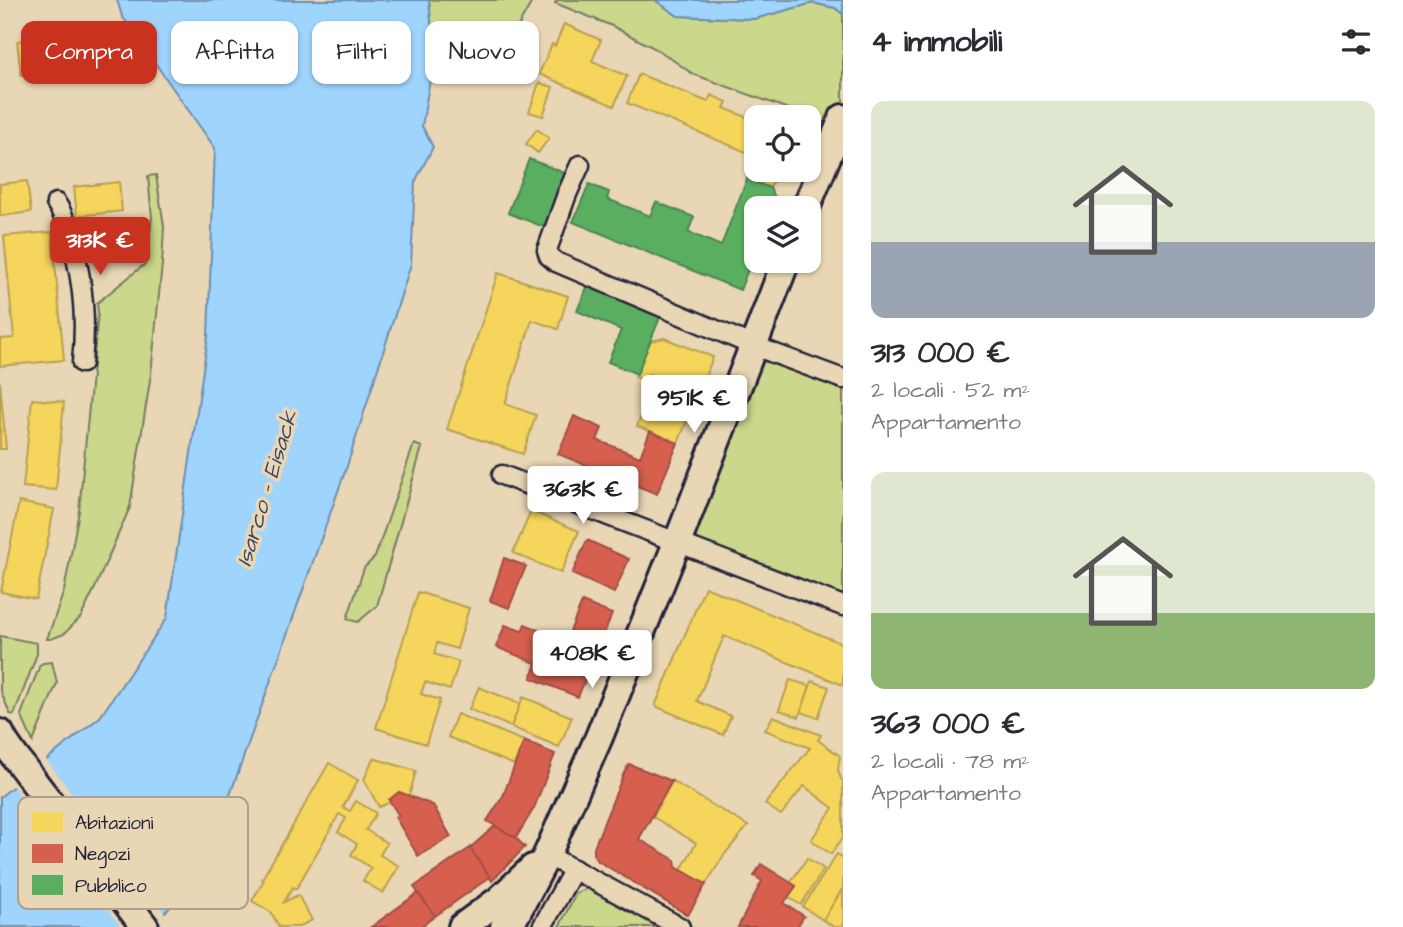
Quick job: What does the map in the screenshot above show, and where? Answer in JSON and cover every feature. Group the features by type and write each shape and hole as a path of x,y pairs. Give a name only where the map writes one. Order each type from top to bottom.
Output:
{"main road":[{"path":"811,196 840,125"},
{"path":"504,927 515,916 547,855 599,737 781,273"},
{"path":"6,743 47,797"},
{"path":"463,927 499,900 547,855"},
{"path":"131,909 145,927"}],"street":[{"path":"580,165 547,250 556,262 754,346 843,380"},
{"path":"56,203 70,235 85,304 82,363"},
{"path":"502,475 842,602"},
{"path":"547,855 680,927"},
{"path":"542,927 574,869"}],"green space":[{"path":"429,0 533,0 521,21 431,21"},
{"path":"557,0 655,0 678,16 754,19 813,3 835,8 843,14 843,129 821,121 821,105 778,105 693,74 660,51 612,26 555,3"},
{"path":"156,175 164,226 162,264 151,374 130,507 81,617 64,634 47,639 64,591 79,511 97,303 145,264 152,218 148,176"},
{"path":"754,346 843,379 843,594 839,605 677,541"},
{"path":"414,444 422,447 377,606 358,622 347,619 364,568 375,557"},
{"path":"0,636 37,643 37,654 14,715 10,714 0,689"},
{"path":"52,662 57,683 33,742 21,715 40,665"},
{"path":"590,887 661,927 559,927 576,893"}],"water":[{"name":"Isarco - Eisack","path":"117,0 429,0 431,21 425,21 425,84 429,84 422,126 433,147 415,182 411,264 347,466 229,797 18,797 18,909 168,909 147,927 0,927 0,797 100,717 167,618 208,336 215,148 157,66 157,21 126,21"},
{"path":"655,0 843,0 843,14 835,8 813,3 754,19 678,16"}],"pier":[{"path":"44,757 75,797 21,797 11,784"},
{"path":"107,909 161,909 166,915 153,927 121,927"}],"building: Abitazioni":[{"path":"564,24 601,40 592,61 627,76 614,106 539,74 552,44 555,46"},
{"path":"21,40 21,75 17,41"},
{"path":"639,74 708,102 711,95 727,102 724,108 744,116 744,151 627,103"},
{"path":"539,83 553,87 543,116 529,112"},
{"path":"537,129 549,138 538,153 526,144"},
{"path":"27,181 31,212 0,216 0,184"},
{"path":"119,182 122,211 77,216 74,187"},
{"path":"755,182 773,182 770,188"},
{"path":"52,232 64,360 0,366 0,339 14,338 4,236"},
{"path":"498,273 568,296 558,329 532,320 505,404 536,415 523,454 447,429"},
{"path":"664,338 713,357 692,409 652,392 658,378 649,374 646,381 635,377 650,341"},
{"path":"0,382 6,449 0,449"},
{"path":"652,392 692,409 678,443 637,426"},
{"path":"32,399 64,402 56,490 23,487"},
{"path":"19,502 54,509 36,599 1,592"},
{"path":"531,511 579,531 561,573 513,553"},
{"path":"705,587 843,644 843,685 724,636 697,701 731,716 723,735 655,706"},
{"path":"418,592 469,608 457,649 437,643 434,654 459,662 450,690 425,682 421,694 440,700 426,744 376,728"},
{"path":"790,680 810,686 799,717 779,710"},
{"path":"812,681 829,687 818,718 801,712"},
{"path":"479,687 520,704 511,727 469,709"},
{"path":"523,697 572,717 559,747 511,727"},
{"path":"457,714 524,741 514,765 448,737"},
{"path":"773,716 821,735 818,740 840,756 838,770 843,781 843,837 831,854 811,840 833,808 804,786 781,815 765,804 810,748 765,730"},
{"path":"373,758 416,771 409,796 399,792 389,800 391,802 379,807 364,780"},
{"path":"329,763 358,780 343,807 350,811 356,801 376,813 366,830 387,843 380,855 399,866 383,893 363,881 371,868 351,855 357,844 338,832 346,818 339,814 296,889 293,887 284,902 298,895 312,920 299,927 279,927 271,912 252,901"},
{"path":"672,781 748,826 724,855 706,884 681,870 696,843 653,817"},
{"path":"837,854 843,858 843,888 823,920 803,907"},
{"path":"807,858 824,869 801,905 788,897 796,886 790,883"},
{"path":"843,888 843,927 834,927 823,920"}],"building: Negozi":[{"path":"574,416 602,428 597,440 640,457 650,431 678,443 657,494 558,454"},
{"path":"587,540 629,559 614,593 572,574"},
{"path":"504,558 526,566 509,608 490,601"},
{"path":"582,602 612,614 578,697 531,678 536,663 496,647 505,625 522,631 525,624 566,641"},
{"path":"524,741 555,754 534,808 516,838 487,821 503,796"},
{"path":"629,764 672,781 639,839 675,860 676,867 706,884 688,915 598,861 594,855 594,847"},
{"path":"399,792 433,805 451,837 418,856 395,817 399,816 389,800"},
{"path":"495,826 516,838 525,847 492,881 470,848"},
{"path":"470,848 490,877 435,916 414,887"},
{"path":"761,864 796,886 784,903 804,916 797,927 738,927 762,881 754,876"},
{"path":"418,893 435,916 420,927 371,927"}],"building: Pubblico":[{"path":"529,159 570,175 549,229 508,213"},
{"path":"746,182 755,182 770,188 774,196 744,196 744,273 747,273 740,290 573,222 589,184 609,192 607,199 650,216 656,202 694,217 688,232 721,246"},
{"path":"590,280 663,310 637,374 608,362 621,330 577,311"}]}
